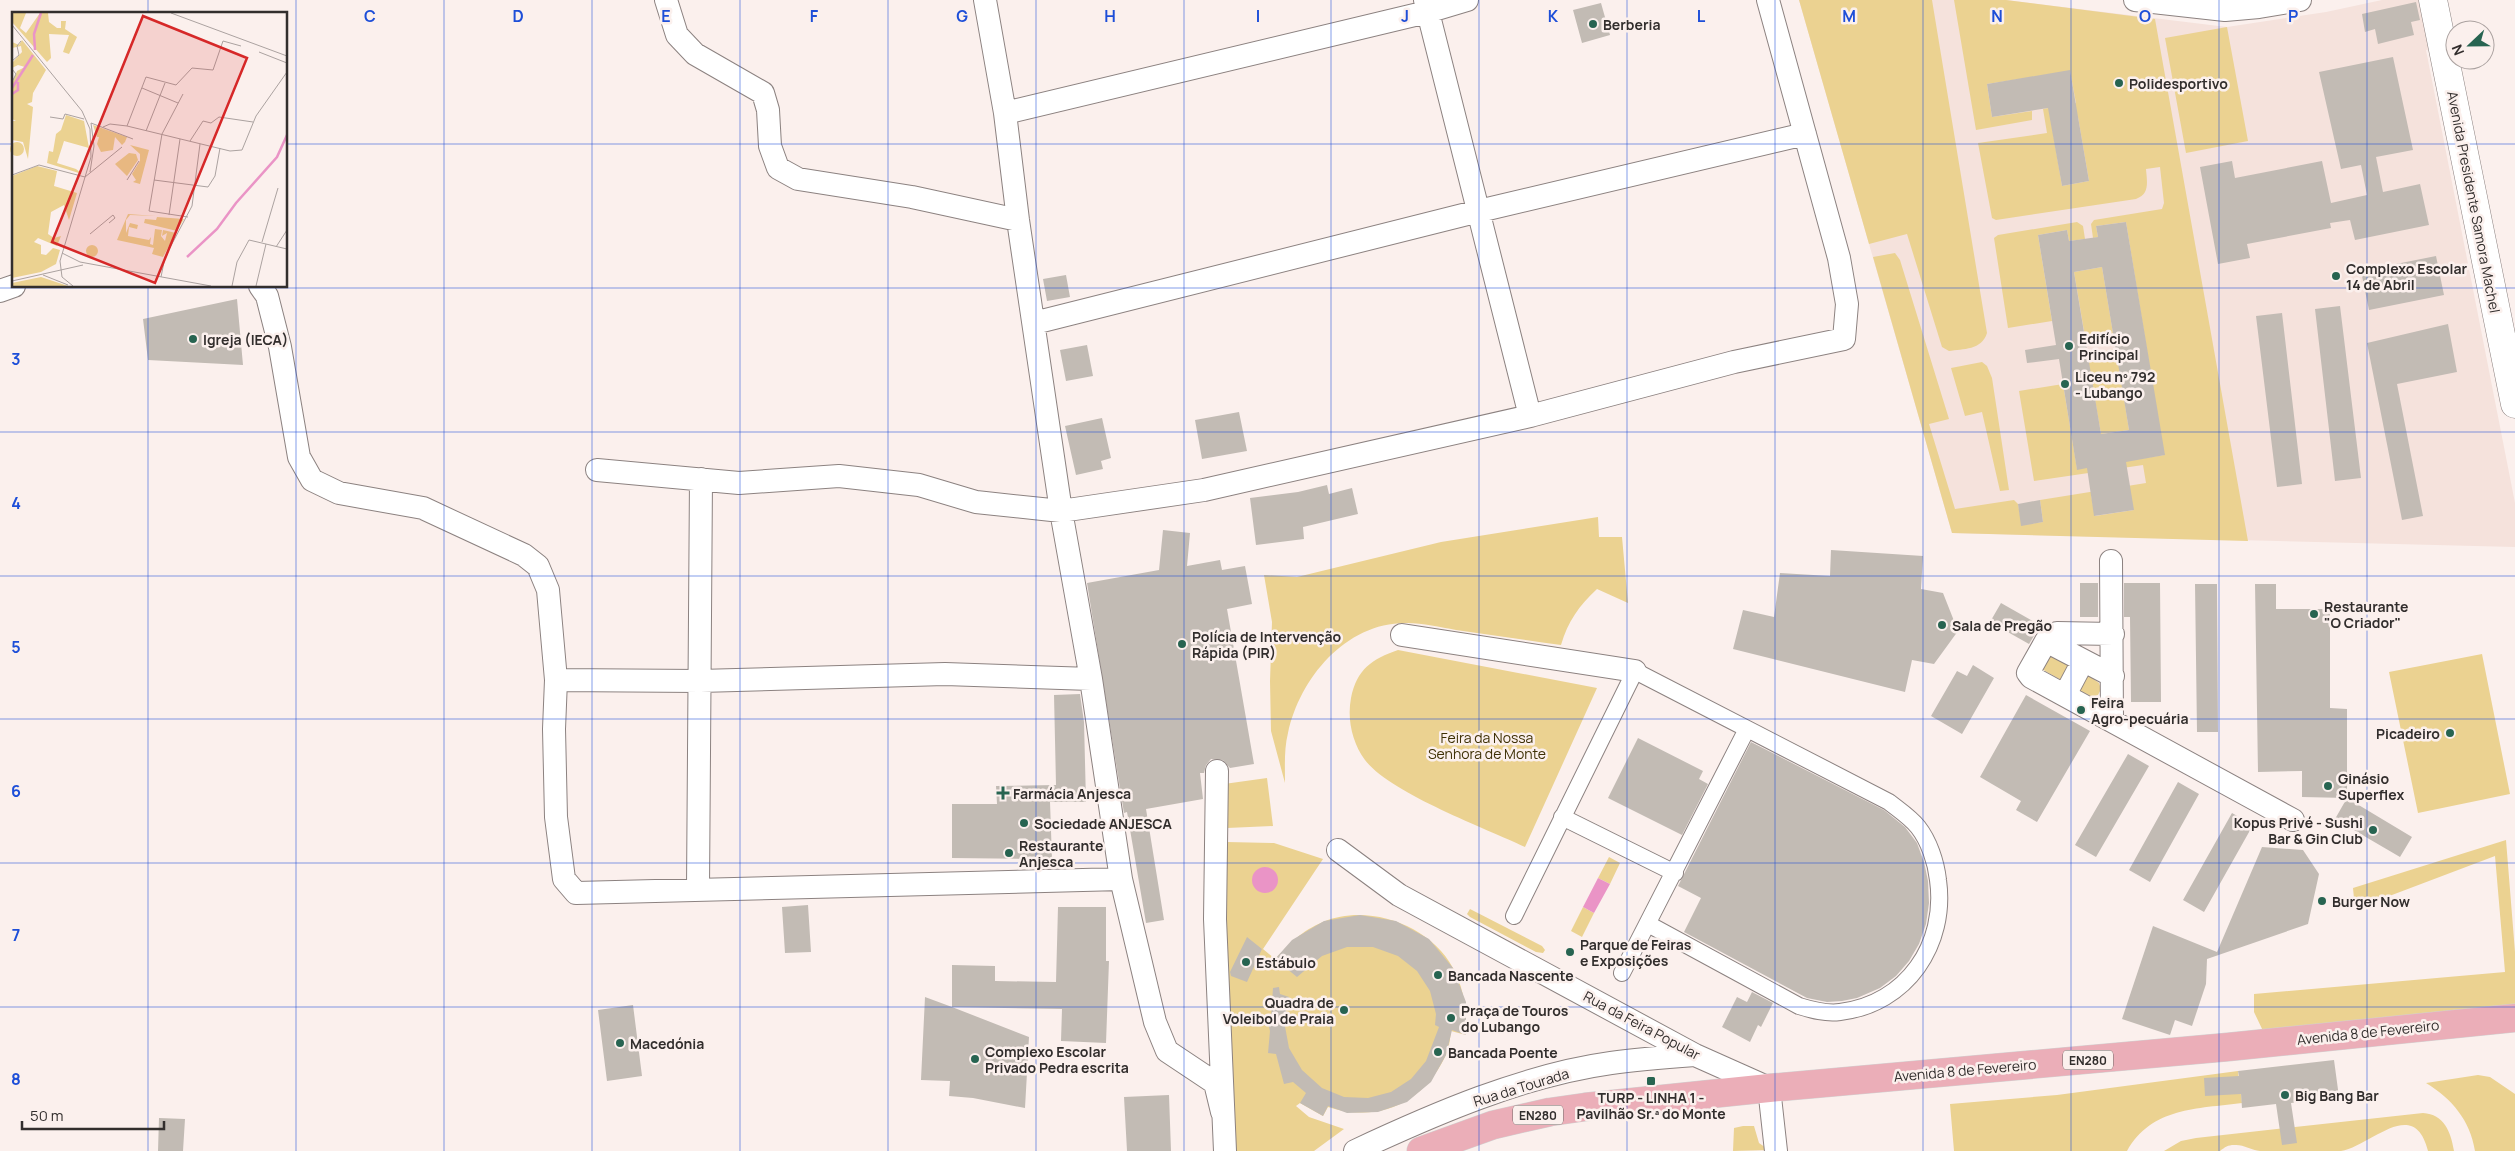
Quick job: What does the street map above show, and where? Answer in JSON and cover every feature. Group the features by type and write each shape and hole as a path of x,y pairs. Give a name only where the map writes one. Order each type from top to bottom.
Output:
{"main road":[{"name":"Avenida Presidente Samora Machel","path":"2433,0 2515,404"},
{"name":"Avenida 8 de Fevereiro","path":"1420,1151 1493,1125 1550,1112 1769,1088 2228,1047 2515,1018"}],"street":[{"path":"666,0 677,35 695,54 762,93 768,110 770,146 778,168 798,179 912,197 1018,220"},
{"path":"985,0 1005,113 1018,220 1061,511 1091,679 1121,879 1155,1022 1167,1051 1215,1083 1222,1112"},
{"path":"1005,113 1426,6 1467,0"},
{"path":"597,470 739,482 839,476 919,485 976,502 1061,511 1204,490 1530,416 1734,362 1844,338 1847,304 1839,258 1768,0"},
{"path":"2135,0 2225,10 2259,7 2300,0"},
{"path":"1426,6 1530,416"},
{"path":"1034,323 1479,211 1805,134"},
{"path":"0,291 12,287"},
{"path":"261,288 267,296 280,347 299,457 312,480 339,493 423,508 524,555 538,566 548,590 556,680 554,728 556,817 564,879 576,893 1121,879"},
{"path":"698,889 701,479"},
{"path":"2111,561 2113,634 2112,721"},
{"path":"2113,634 2057,633 2046,641 2028,673 2032,677 2293,820"},
{"path":"1402,635 1635,671 1888,802 1904,813 1918,828 1930,848 1937,871 1941,901 1937,928 1928,952 1912,975 1877,1002 1858,1009 1839,1012 1820,1011 1799,1006 1648,924"},
{"path":"2046,641 2113,676"},
{"path":"2065,695 2083,661"},
{"path":"1514,916 1635,671"},
{"path":"556,680 700,681 945,674 1091,679"},
{"path":"1622,973 1675,873 1747,729"},
{"path":"1217,771 1215,918 1225,1151"},
{"path":"1562,817 1675,873"},
{"name":"Rua da Feira Popular","path":"1338,850 1400,895 1695,1055 1769,1088"},
{"name":"Rua da Tourada","path":"1355,1151 1496,1093 1560,1074 1610,1063 1695,1055"},
{"path":"1769,1088 1776,1151"}],"shaded area":[{"path":"1799,0 2006,0 2227,27 2326,12 2382,0 2424,0 2434,48 2426,50 2515,503 2515,547 1952,533"},
{"path":"1265,867 1274,871 1278,880 1274,889 1265,893 1256,889 1252,880 1256,871"},
{"path":"1598,878 1610,884 1594,913 1583,907"}],"green space":[{"path":"1799,0 1932,0 1987,333 1985,339 1976,346 1949,351 1942,347 1907,234 1869,244"},
{"path":"1954,0 2006,0 2155,19 2248,541 1952,533 1873,257 1895,253 1900,260 1949,419 1929,424 1955,509 2014,500 2018,504 2022,525 2043,522 2040,500 2146,483 2143,465 2034,481 2019,391 2063,384 2077,469 2164,455 2126,222 2096,226 2098,237 2093,238 2091,224 2094,220 2162,209 2164,203 2160,167 2146,169 2146,191 2136,199 1996,220 1992,218 1978,143 2047,133 2043,109 2076,103 2070,71 1987,84 1992,117 2032,111 2032,120 1976,130","holes":["2078,117 2089,181 2062,186 2051,121","2091,495 2134,510 2095,516"]},
{"name":"Polidesportivo","path":"2227,27 2248,141 2186,153 2165,38"},
{"path":"2077,222 2083,226 2085,239 2069,241 2067,230 2038,235 2052,321 2008,328 1994,238 1998,235"},
{"path":"2102,267 2113,333 2085,337 2074,272"},
{"path":"2116,349 2129,430 2101,434 2087,354"},
{"path":"1982,362 1987,366 1992,378 2009,490 2000,491 1982,412 1965,416 1951,368"},
{"path":"1598,517 1599,537 1622,537 1628,603 1597,589 1575,614 1561,645 1413,623 1385,625 1364,632 1346,643 1329,657 1303,692 1294,712 1288,733 1285,783 1271,731 1272,622 1264,575 1297,577 1441,542"},
{"name":"Feira da Nossa Senhora de Monte","path":"1398,650 1597,688 1525,847 1416,797 1377,772 1365,760 1357,746 1350,722 1350,706 1354,688 1367,666 1373,661"},
{"path":"2049,652 2070,663 2061,680 2040,668"},
{"name":"Picadeiro","path":"2482,654 2510,794 2418,813 2389,672"},
{"path":"2085,673 2099,683 2101,689 2098,695 2093,697 2076,689"},
{"path":"1267,778 1273,826 1227,828 1224,784"},
{"path":"2506,840 2515,952 2515,1005 2264,1033 2254,1012 2254,994 2505,972 2495,856 2355,909 2353,888"},
{"path":"1227,842 1274,843 1323,859 1263,949 1275,959 1302,933 1323,922 1359,915 1378,917 1414,930 1429,940 1443,953 1453,968 1460,984 1465,1009 1466,1035 1451,1031 1446,1054 1435,1073 1424,1087 1411,1098 1397,1106 1381,1111 1364,1113 1328,1107 1323,1116 1300,1103 1296,1106 1309,1117 1344,1129 1314,1151 1234,1151 1225,918"},
{"path":"1609,857 1620,863 1610,884 1598,878"},
{"path":"1583,907 1594,913 1582,937 1571,931"},
{"path":"1470,909 1542,946 1545,950 1543,953 1536,952 1470,917 1467,914"},
{"path":"2238,1071 2242,1103 2192,1109 2163,1118 2149,1126 2137,1137 2127,1151 1954,1151 1950,1104 2057,1095"},
{"path":"2478,1075 2490,1077 2515,1094 2515,1151 2475,1151 2469,1130 2458,1111 2444,1096 2426,1083"},
{"path":"2423,1113 2430,1114 2441,1120 2451,1137 2454,1151 2428,1151 2421,1135 2413,1127 2402,1125 2390,1128 2341,1151 2260,1151 2244,1146 2232,1145 2220,1151 2164,1151 2181,1141 2196,1138"},
{"path":"1754,1126 1759,1143 1769,1150 1733,1151 1734,1128"}],"building":[{"path":"2416,2 2420,20 2411,22 2414,35 2378,44 2375,29 2365,32 2362,14"},
{"path":"1601,3 1610,35 1582,43 1573,10"},
{"path":"2393,57 2413,150 2376,157 2383,192 2420,184 2429,225 2355,240 2350,220 2330,223 2331,228 2247,244 2250,258 2218,264 2200,167 2232,161 2235,178 2322,161 2331,203 2367,195 2361,165 2341,169 2319,72"},
{"path":"2070,70 2089,181 2062,186 2048,108 1992,117 1987,84"},
{"name":"Edifício Principal","path":"2126,222 2165,455 2126,462 2134,510 2094,516 2087,468 2077,470 2059,359 2027,363 2025,350 2056,345 2038,235 2067,230 2069,241 2098,237 2096,226","holes":["2102,267 2129,430 2101,434 2074,272"]},
{"path":"2436,256 2444,295 2369,310 2361,271"},
{"path":"1066,275 1070,297 1047,301 1043,279"},
{"name":"Igreja (IECA)","path":"237,299 243,365 148,360 143,319"},
{"path":"2340,306 2361,478 2335,481 2315,309"},
{"path":"2282,313 2302,484 2277,487 2256,316"},
{"path":"2448,324 2457,372 2397,384 2423,516 2402,520 2367,343"},
{"path":"1087,345 1093,376 1066,381 1060,350"},
{"path":"1239,412 1247,451 1202,459 1195,420"},
{"path":"1102,418 1111,458 1101,461 1103,469 1076,475 1065,426"},
{"path":"1327,485 1329,494 1352,488 1358,514 1303,527 1304,539 1256,545 1250,498 1298,492"},
{"path":"2040,500 2043,522 2021,526 2018,504"},
{"path":"1163,530 1190,533 1187,566 1220,560 1222,570 1245,566 1252,604 1227,609 1254,764 1230,768 1223,760 1211,759 1206,765 1204,773 1200,773 1203,799 1146,809 1164,920 1146,923 1127,812 1124,813 1087,583 1159,570"},
{"path":"1831,550 1923,556 1921,589 1943,593 1958,631 1934,664 1912,660 1905,692 1733,649 1743,610 1774,617 1780,573 1830,576"},
{"path":"2080,583 2098,583 2098,617 2080,617"},
{"path":"2124,583 2160,583 2161,702 2131,702 2130,617 2124,617"},
{"path":"2195,584 2217,584 2218,732 2197,732"},
{"path":"2255,584 2276,584 2276,609 2330,609 2330,708 2347,709 2347,798 2302,797 2302,771 2258,772"},
{"path":"2001,603 2043,627 2035,634 2029,644 1990,622"},
{"path":"1973,665 1994,678 1962,734 1931,716 1957,671 1967,676"},
{"path":"1080,694 1084,722 1086,802 1050,802 1052,859 952,858 952,804 997,804 996,786 1056,785 1054,695"},
{"path":"2026,695 2090,731 2037,822 2016,810 2021,801 1980,777"},
{"path":"1638,738 1703,771 1699,779 1708,784 1682,835 1608,798"},
{"path":"1751,742 1884,810 1905,827 1917,843 1928,881 1929,903 1926,924 1919,944 1909,961 1896,976 1880,988 1857,998 1842,1001 1827,1002 1807,998 1684,932 1701,898 1678,886"},
{"path":"2128,754 2149,766 2096,857 2075,845"},
{"path":"2178,782 2199,794 2150,882 2129,870"},
{"path":"2347,798 2412,837 2400,857 2335,819"},
{"path":"2232,813 2253,825 2204,912 2183,900"},
{"path":"2262,847 2303,850 2319,874 2308,924 2207,959 2206,984 2192,1026 2175,1020 2170,1035 2122,1019 2153,926 2217,952"},
{"path":"808,905 811,952 785,953 782,907"},
{"path":"1058,907 1106,907 1106,961 1109,961 1106,1043 1061,1041 1062,1009 952,1007 952,965 995,966 995,981 1056,982"},
{"name":"Praça de Touros do Lubango","path":"1360,915 1396,921 1429,939 1453,968 1466,1002 1466,1035 1452,1030 1446,1055 1431,1082 1407,1102 1378,1112 1347,1113 1328,1106 1323,1116 1300,1103 1306,1093 1293,1082 1284,1084 1276,1054 1268,1053 1270,1031 1267,1019 1271,1017 1273,988 1279,987 1280,994 1289,997 1284,1021 1289,1048 1302,1070 1322,1088 1344,1097 1368,1098 1391,1092 1411,1079 1426,1061 1439,1027 1435,1025 1436,1014 1430,991 1417,971 1398,956 1373,947 1347,947 1322,956 1297,977 1275,959 1292,940 1324,921"},
{"name":"Estábulo","path":"1247,937 1262,949 1247,982 1231,976 1230,972"},
{"path":"1752,992 1773,1003 1761,1027 1758,1025 1750,1042 1722,1027 1737,997 1747,1002"},
{"name":"Complexo Escolar Privado Pedra escrita","path":"925,997 1029,1037 1025,1108 973,1098 949,1096 950,1081 921,1080"},
{"name":"Macedónia","path":"633,1005 642,1076 607,1081 598,1010"},
{"path":"2334,1060 2339,1097 2291,1103 2297,1143 2282,1145 2276,1104 2242,1108 2241,1094 2205,1096 2204,1078 2239,1076 2238,1071"},
{"path":"1169,1095 1171,1151 1127,1151 1124,1097"},
{"path":"159,1118 185,1119 183,1151 158,1151"}],"place":[{"name":"Berberia","path":"1593,24"},
{"name":"Polidesportivo","path":"2119,83"},
{"name":"Complexo Escolar 14 de Abril","path":"2336,276"},
{"name":"Igreja (IECA)","path":"193,339"},
{"name":"Edifício Principal","path":"2069,346"},
{"name":"Liceu nº 792 - Lubango","path":"2065,384"},
{"name":"Restaurante \"O Criador\"","path":"2314,614"},
{"name":"Sala de Pregão","path":"1942,625"},
{"name":"Polícia de Intervenção Rápida (PIR)","path":"1182,644"},
{"name":"Feira Agro-pecuária","path":"2081,710"},
{"name":"Picadeiro","path":"2450,733"},
{"name":"Ginásio Superflex","path":"2328,786"},
{"name":"Farmácia Anjesca","path":"1003,793"},
{"name":"Sociedade ANJESCA","path":"1024,823"},
{"name":"Kopus Privé - Sushi Bar & Gin Club","path":"2373,830"},
{"name":"Restaurante Anjesca","path":"1009,853"},
{"name":"Burger Now","path":"2322,901"},
{"name":"Parque de Feiras e Exposições","path":"1570,952"},
{"name":"Estábulo","path":"1246,962"},
{"name":"Bancada Nascente","path":"1438,975"},
{"name":"Quadra de Voleibol de Praia","path":"1344,1010"},
{"name":"Praça de Touros do Lubango","path":"1451,1018"},
{"name":"Macedónia","path":"620,1043"},
{"name":"Bancada Poente","path":"1438,1052"},
{"name":"Complexo Escolar Privado Pedra escrita","path":"975,1059"},
{"name":"TURP - LINHA 1 - Pavilhão Sr.ª do Monte","path":"1651,1081"},
{"name":"Big Bang Bar","path":"2285,1095"}]}
